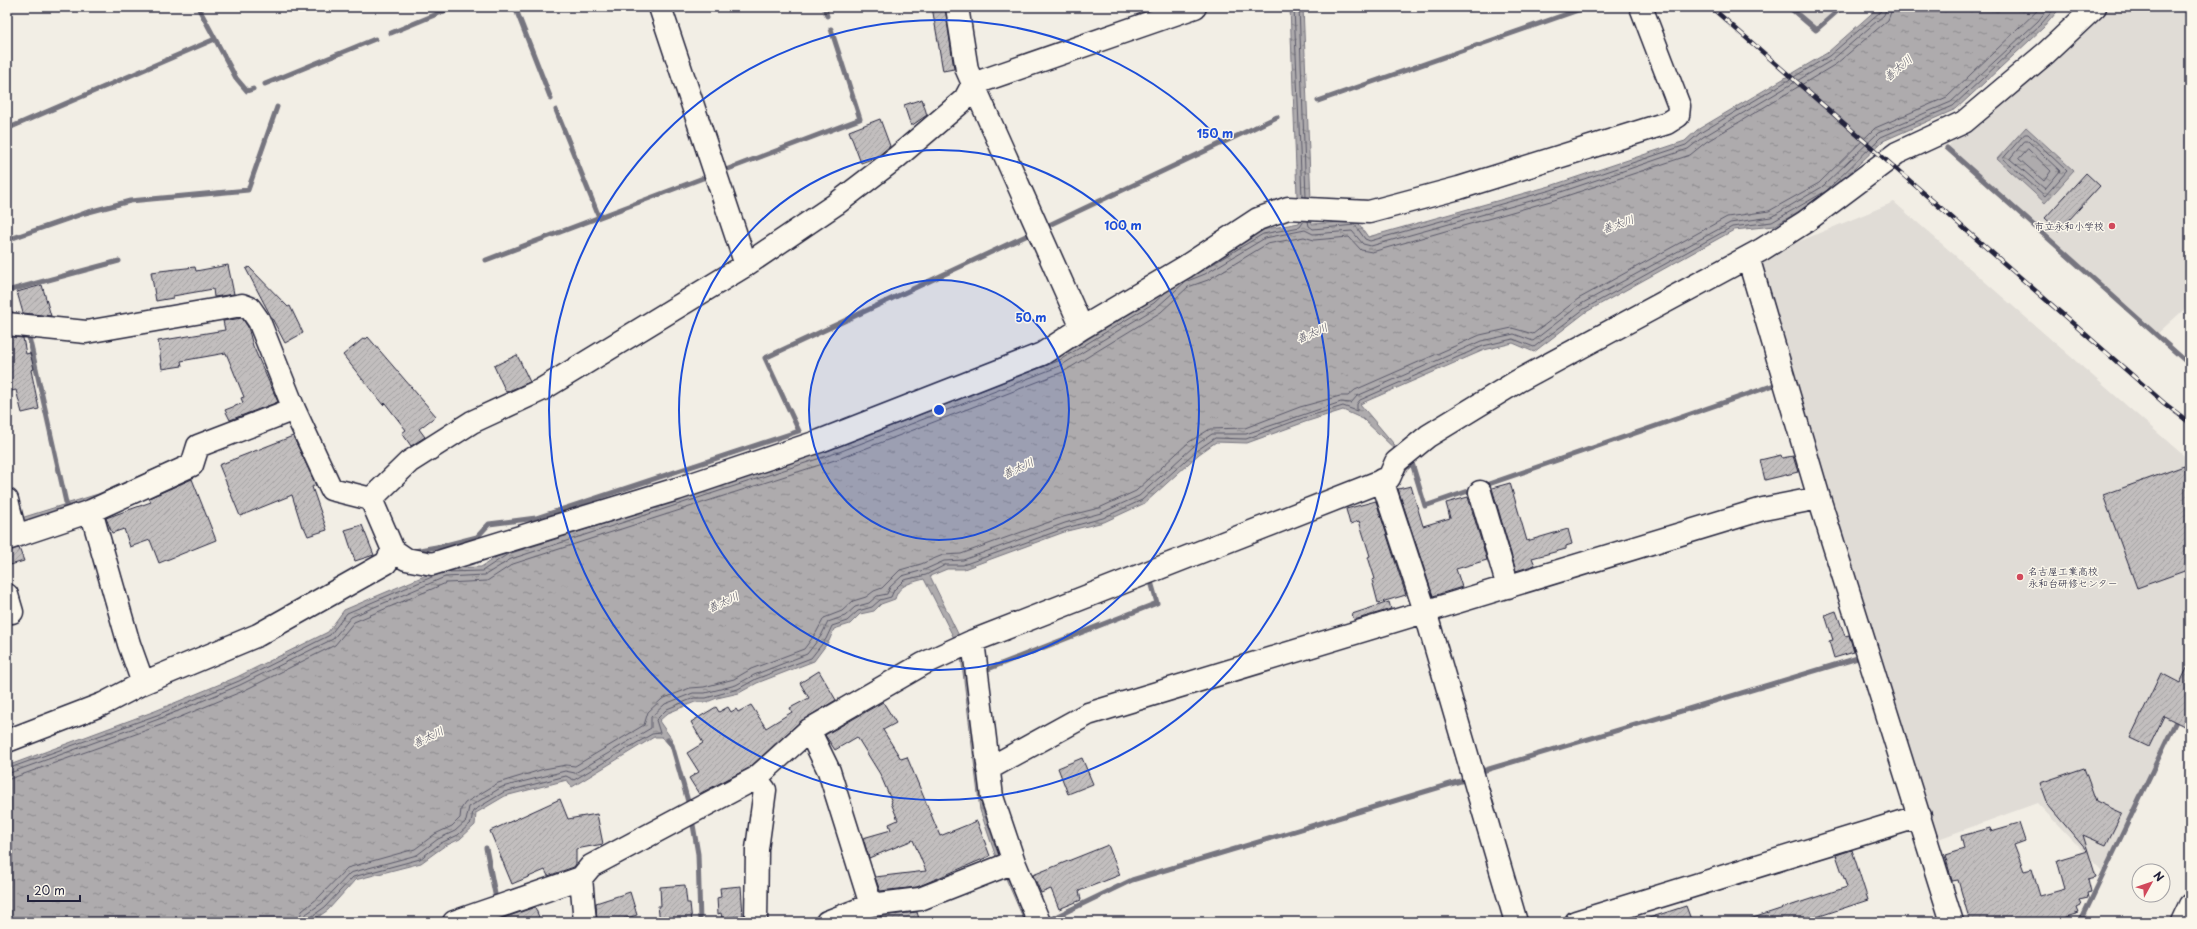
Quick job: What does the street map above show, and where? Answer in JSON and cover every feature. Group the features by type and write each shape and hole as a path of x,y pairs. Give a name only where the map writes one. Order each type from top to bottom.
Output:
{"street":[{"path":"660,7 746,264"},
{"path":"956,7 967,70 1082,328"},
{"path":"371,499 409,462 466,426 540,390 746,264 836,204 896,158 965,99 973,84 1195,7"},
{"path":"371,499 393,550 406,559 432,564 677,490 820,441 1042,354 1082,328 1185,267 1258,219 1288,208 1369,212 1459,188 1667,123 1678,116 1679,106 1641,7"},
{"path":"454,922 581,878 591,866 756,778 809,730 923,664 973,640 1388,478 1396,462 1428,436 1460,416 1518,381 1748,257 1805,222 1898,153 1964,122 2046,53 2095,7"},
{"path":"1748,257 1819,498 1952,922"},
{"path":"7,324 86,332 242,305 250,308 260,321 294,409 331,489 371,499"},
{"path":"11,524 91,511 192,465 198,446 294,409"},
{"path":"1382,480 1425,612 1516,922"},
{"path":"1480,492 1508,587"},
{"path":"988,769 1088,714 1763,510 1819,498"},
{"path":"91,511 129,644 144,683"},
{"path":"7,741 103,704 144,683 258,635 386,563 393,550"},
{"path":"973,640 992,797 1014,862 1038,922"},
{"path":"809,730 829,771 871,905"},
{"path":"756,778 765,790 757,849 756,922"},
{"path":"1576,922 1920,816"},
{"path":"827,922 871,905 920,899 1014,862"},
{"path":"581,878 585,922"},
{"path":"2182,922 2190,905"}],"shaded area":[{"path":"1789,7 1842,7 1816,30"},
{"name":"市立永和小学校","path":"2101,7 2190,7 2190,304 2156,335 1947,148 1965,126"},
{"name":"名古屋工業高校 永和台研修センター","path":"1894,202 2190,461 2190,693 2104,873 2037,803 1933,841 1752,261"}],"water":[{"name":"善太川","path":"1290,7 1303,7 1312,224 1357,221 1368,237 1550,186 1685,141 1697,130 1827,53 1879,7 2061,7 2044,27 1956,109 1883,141 1828,194 1774,226 1734,230 1586,312 1534,352 1513,343 1484,350 1360,404 1399,450 1398,452 1363,419 1343,410 1247,443 1216,442 1199,454 1145,503 1104,522 1067,531 964,569 947,569 930,576 962,642 957,644 924,579 910,583 899,590 895,599 881,604 874,611 860,614 850,624 834,629 829,641 814,661 757,683 739,693 707,702 695,702 668,713 659,721 671,738 673,745 670,746 662,737 654,737 572,787 567,780 505,796 476,813 475,825 460,839 443,847 421,863 355,880 328,910 311,922 7,922 7,766 155,711 237,677 328,632 344,610 443,568 481,567 506,551 836,444 1057,358 1152,300 1180,274 1201,267 1262,230 1299,223 1302,211 1297,196"},
{"path":"2026,127 2074,171 2045,203 1997,159"},
{"path":"175,460 177,465 102,497 7,528 18,519 98,494"},
{"path":"965,655 982,808 1001,862 998,863 980,810 961,656"},
{"path":"1006,873 1027,922 1025,922 1004,874"}],"building":[{"path":"932,7 945,7 954,69 943,71"},
{"path":"922,99 927,115 911,126 904,105"},
{"path":"880,119 890,146 877,157 861,163 849,131"},
{"path":"2086,173 2100,186 2059,231 2045,218"},
{"path":"228,265 234,294 214,297 213,289 173,296 173,298 156,301 151,272 195,267 196,271"},
{"path":"249,267 288,307 290,306 303,333 285,343 246,269"},
{"path":"42,285 51,316 23,313 17,292"},
{"path":"242,318 248,327 253,346 278,402 230,420 225,410 243,403 241,398 244,397 226,353 181,361 182,366 162,369 158,341 225,330 223,321"},
{"path":"368,337 436,416 419,429 425,437 411,446 402,433 406,430 385,403 383,405 343,355 364,338 366,339"},
{"path":"7,338 23,338 26,354 30,353 34,369 31,370 39,409 22,413 16,390 7,392"},
{"path":"517,355 530,382 506,392 494,366"},
{"path":"293,436 316,485 312,487 327,530 308,536 304,527 302,527 292,495 240,516 219,465"},
{"path":"1781,455 1782,458 1793,456 1798,472 1765,480 1760,460"},
{"path":"2184,466 2187,475 2190,474 2190,569 2137,588 2103,495"},
{"path":"192,479 216,540 159,563 150,540 130,547 124,529 112,533 106,518 151,502 149,498"},
{"path":"1510,483 1527,541 1568,529 1572,544 1566,546 1566,549 1532,558 1535,565 1516,571 1492,488"},
{"path":"1411,486 1423,526 1450,518 1446,503 1468,497 1487,560 1456,569 1462,587 1433,596 1398,489"},
{"path":"1376,501 1406,595 1378,603 1372,580 1375,579 1368,557 1370,556 1359,521 1350,524 1346,509"},
{"path":"362,525 374,555 355,561 345,530"},
{"path":"19,548 24,561 7,566 7,551"},
{"path":"1389,602 1391,609 1354,620 1352,614"},
{"path":"1836,611 1845,636 1849,635 1854,652 1834,658 1829,641 1833,640 1825,615"},
{"path":"2190,662 2190,729 2164,716 2149,747 2130,738 2161,673 2180,683"},
{"path":"819,671 836,700 801,721 749,768 699,794 689,778 699,772 687,753 703,743 691,722 716,707 719,712 728,707 731,712 736,709 738,712 751,705 766,728 792,712 790,708 809,698 800,683"},
{"path":"883,702 896,723 883,730 901,759 907,757 940,836 977,821 990,856 917,887 880,891 875,877 926,871 913,840 869,858 863,838 891,830 889,824 898,820 891,803 892,802 880,774 857,737 835,750 825,735"},
{"path":"1082,758 1093,784 1068,794 1058,768"},
{"path":"2084,768 2096,801 2122,813 2106,845 2083,835 2096,877 2088,879 2091,892 2087,893 2088,898 2079,900 2081,906 2077,908 2079,913 2066,917 2067,922 1970,922 1958,880 1952,881 1945,855 1964,849 1961,836 1990,828 1991,831 2019,823 2025,841 2014,845 2024,871 2032,869 2040,896 2065,889 2057,860 2087,851 2048,805 2040,783"},
{"path":"560,799 568,819 597,814 603,844 576,849 576,864 574,867 548,876 545,870 512,884 490,831"},
{"path":"1108,845 1120,875 1079,891 1081,900 1059,909 1051,889 1041,893 1033,875"},
{"path":"1852,850 1868,900 1802,922 1750,922 1750,919 1847,887 1836,855"},
{"path":"685,885 687,903 690,903 692,922 660,922 658,906 661,906 660,887"},
{"path":"741,886 743,916 722,918 721,913 718,914 717,898 721,897 720,888"},
{"path":"630,892 637,915 614,922 597,922 596,903"},
{"path":"1686,906 1692,922 1647,922 1646,919"},
{"path":"535,907 541,922 492,922"},
{"path":"917,912 920,922 881,922 880,916"}],"waterway":[{"path":"198,7 236,78 247,91 253,89"},
{"path":"391,33 454,7"},
{"path":"515,7 551,99"},
{"path":"824,7 827,16"},
{"path":"1318,101 1587,7"},
{"path":"1789,7 1816,30 1842,7"},
{"path":"723,171 860,119 831,29"},
{"path":"9,128 215,39"},
{"path":"265,84 375,39"},
{"path":"7,240 85,213 130,201 248,190 277,107"},
{"path":"556,110 599,217"},
{"path":"1049,225 1277,117"},
{"path":"1947,148 2190,365"},
{"path":"486,260 711,175"},
{"path":"414,551 477,537 489,524 536,518 799,431 765,358 1030,234"},
{"path":"7,291 119,261"},
{"path":"7,310 14,315 18,315"},
{"path":"29,337 67,507 64,508"},
{"path":"1400,474 1412,463 1425,506 1780,383"},
{"path":"988,669 1157,603 1150,578"},
{"path":"1479,772 1861,657"},
{"path":"2074,922 2082,919 2178,717"},
{"path":"668,740 672,745 689,805"},
{"path":"1047,921 1132,880 1467,779"},
{"path":"692,819 698,854 700,922"},
{"path":"486,848 496,899"}],"railway":[{"path":"1711,7 2164,403 2190,423"}],"place":[{"name":"市立永和小学校","path":"2112,226"},
{"name":"名古屋工業高校 永和台研修センター","path":"2020,577"}]}
